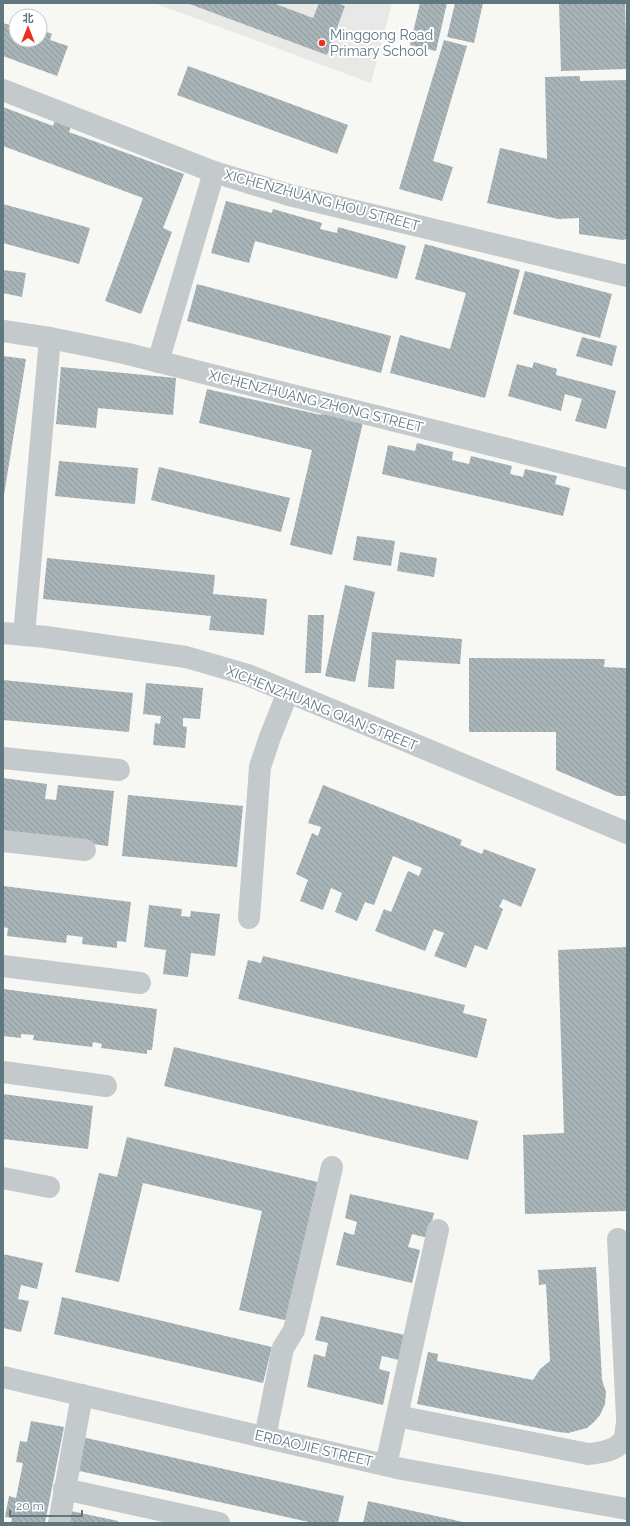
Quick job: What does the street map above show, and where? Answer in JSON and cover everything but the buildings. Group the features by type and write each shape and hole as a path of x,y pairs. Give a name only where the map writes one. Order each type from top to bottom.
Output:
{"street":[{"name":"XICHENZHUANG HOU STREET","path":"3,90 214,172 289,195 627,276"},
{"path":"158,362 214,172"},
{"name":"XICHENZHUANG ZHONG STREET","path":"3,331 50,338 158,362 627,479"},
{"path":"24,635 50,338"},
{"name":"XICHENZHUANG QIAN STREET","path":"3,633 186,657 248,675 627,833"},
{"path":"249,918 260,767 288,692"},
{"path":"3,758 119,770"},
{"path":"3,841 85,850"},
{"path":"3,966 140,984"},
{"path":"3,1072 106,1086"},
{"path":"265,1437 283,1348 294,1330 332,1167"},
{"path":"3,1178 49,1187"},
{"path":"386,1464 438,1230"},
{"path":"618,1239 627,1417"},
{"name":"ERDAOJIE STREET","path":"3,1377 386,1464 627,1509"},
{"path":"58,1523 82,1395"},
{"path":"397,1416 588,1454 606,1452 620,1443 625,1438 627,1423"},
{"path":"64,1489 220,1523"}],"shaded area":[{"name":"Minggong Road Primary School","path":"154,3 392,3 371,83"}],"place":[{"name":"Minggong Road Primary School","path":"322,43"}]}
